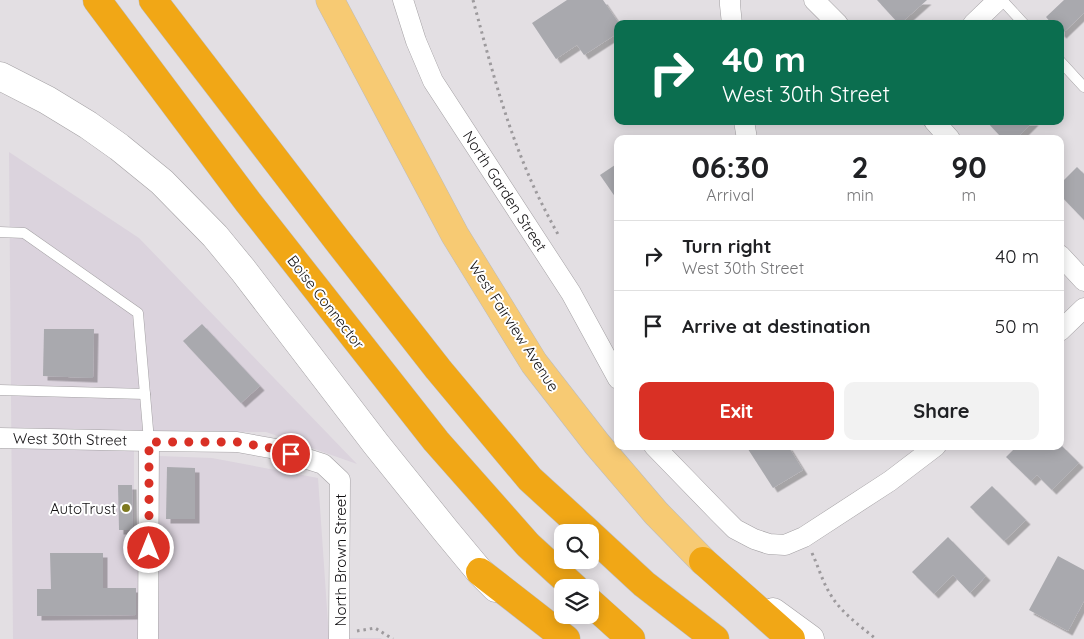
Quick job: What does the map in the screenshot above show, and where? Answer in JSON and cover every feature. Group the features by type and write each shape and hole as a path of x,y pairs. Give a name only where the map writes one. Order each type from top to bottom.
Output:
{"highway":[{"name":"Boise Connector","path":"97,0 248,202 436,441 528,545 565,579"},
{"path":"152,0 336,240 438,369 530,480 579,524"},
{"path":"599,542 644,584 715,639"},
{"path":"704,561 791,639"},
{"path":"480,572 566,639"},
{"path":"599,610 631,639"}],"main road":[{"name":"West Fairview Avenue","path":"330,0 455,235 534,363 597,444 656,513 704,561 810,639"},
{"path":"0,76 88,124 119,147 162,182 215,236 446,531 480,572 546,639"}],"street":[{"name":"North Garden Street","path":"403,0 416,41 433,81 571,293 614,372"},
{"path":"730,0 732,20"},
{"path":"814,0 834,20"},
{"path":"978,20 998,0"},
{"path":"938,125 946,135"},
{"path":"1064,259 1084,281"},
{"path":"1064,328 1084,308"},
{"name":"West 30th Street","path":"0,438 237,442 276,449 322,464 340,480"},
{"path":"148,639 149,442"},
{"path":"658,450 735,529 769,544 785,545 804,537 890,481 931,450"},
{"name":"North Brown Street","path":"339,636 340,480"}],"lane":[{"path":"1002,0 1020,20"},
{"path":"1064,65 1084,87"},
{"path":"0,232 24,233 138,314 149,442"},
{"path":"0,390 145,394"}],"path":[{"path":"473,0 502,102 517,146 559,237"},
{"path":"804,537 830,593 855,622 876,639"},
{"path":"339,636 375,628 393,639"}],"shaded area":[{"path":"9,152 139,238 357,464 266,432 134,431 134,555 156,555 159,456 212,458 318,478 329,638 382,639 13,639"}],"building":[{"path":"567,0 603,0 617,20 614,20 614,36 584,55 577,45 556,59 532,23"},
{"path":"877,0 927,0 904,20 895,20"},
{"path":"1064,0 1084,0 1084,13 1064,32 1064,20 1049,20 1046,17"},
{"path":"990,125 1030,125 1020,135 999,135"},
{"path":"614,166 614,195 600,175"},
{"path":"1077,167 1084,174 1084,220 1064,199 1064,180"},
{"path":"202,324 260,386 241,403 183,341"},
{"path":"44,329 94,329 93,378 43,376"},
{"path":"1064,448 1079,463 1052,490 1037,475 1031,481 1006,457 1013,450 1064,450"},
{"path":"749,450 790,450 803,470 773,488"},
{"path":"167,467 195,468 195,519 166,519"},
{"name":"AutoTrust","path":"118,485 132,485 133,530 119,530"},
{"path":"992,486 1026,520 1004,541 970,507"},
{"path":"948,537 986,576 970,593 953,575 934,594 912,572"},
{"path":"50,553 103,553 103,588 136,588 136,615 37,616 37,589 51,589"},
{"path":"1058,556 1084,570 1084,601 1068,631 1029,610"}],"place":[{"name":"AutoTrust","path":"126,508"}],"route":[{"path":"149,548 149,442 237,442 276,449 291,454"}]}
